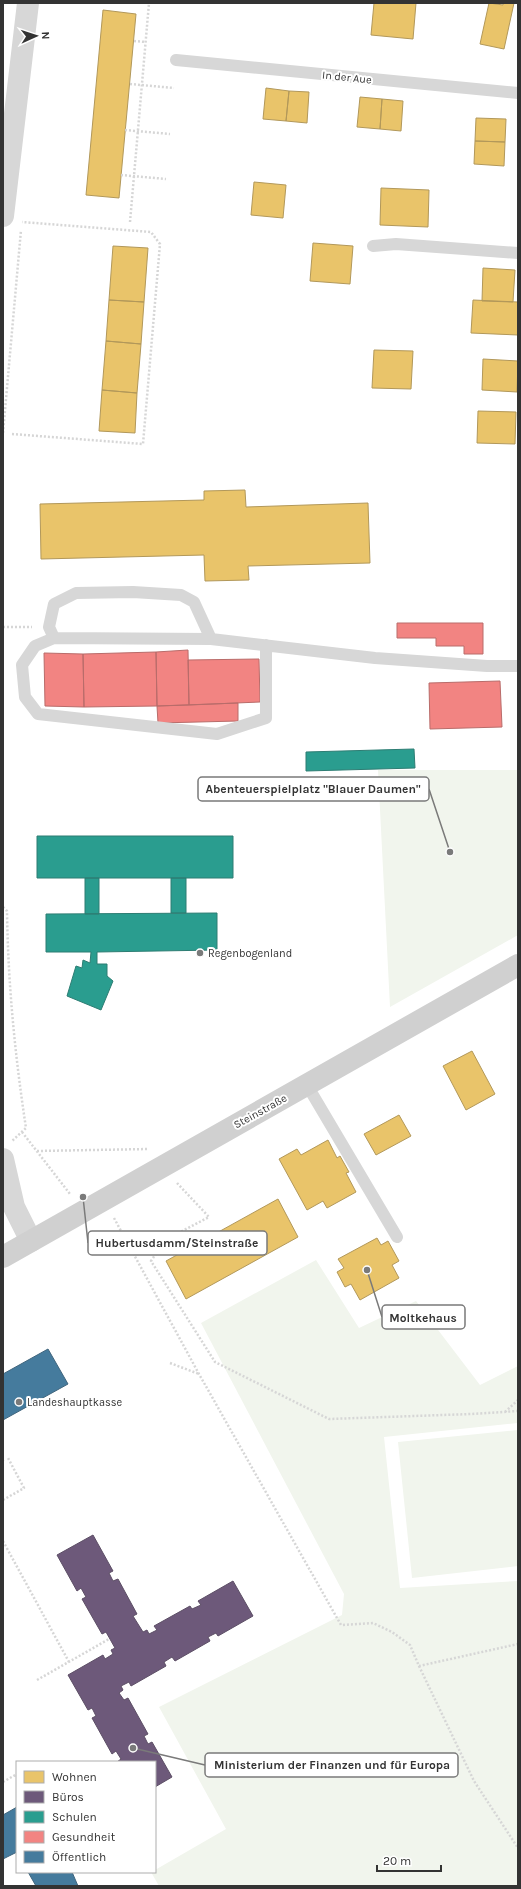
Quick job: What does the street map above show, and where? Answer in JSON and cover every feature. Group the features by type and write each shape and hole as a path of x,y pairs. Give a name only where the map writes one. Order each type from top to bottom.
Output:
{"street":[{"path":"3,216 28,3"},
{"name":"Steinstraße","path":"3,1257 518,965"},
{"path":"7,1151 6,1183 14,1207 31,1241"}],"lane":[{"name":"In der Aue","path":"176,60 518,93"},
{"path":"373,246 396,244 518,253"},
{"path":"52,633 54,604 76,593 133,592 181,595 194,602 211,639"},
{"path":"266,645 266,718 218,734 38,714 25,697 22,666 35,646 52,633 211,639 266,645 375,658 487,666 518,666"},
{"path":"307,1085 397,1237"}],"path":[{"path":"130,222 149,3"},
{"path":"134,41 146,42"},
{"path":"130,84 174,88"},
{"path":"125,130 170,134"},
{"path":"121,175 166,179"},
{"path":"3,433 21,222 151,232 160,244 143,444 12,434"},
{"path":"3,627 52,633"},
{"path":"3,907 6,911 8,978 16,1064 26,1128 7,1151"},
{"path":"22,1132 74,1199"},
{"path":"37,1151 149,1149"},
{"path":"172,1177 209,1217 165,1240 151,1261 215,1362 329,1419 505,1412 518,1410"},
{"path":"112,1214 199,1374 341,1625 373,1623 392,1632 410,1645 474,1780 518,1848"},
{"path":"170,1363 199,1374"},
{"path":"505,1412 518,1400"},
{"path":"3,1500 24,1488 8,1458"},
{"path":"3,1541 69,1662"},
{"path":"37,1680 109,1639"},
{"path":"419,1666 518,1644"},
{"path":"3,1782 16,1775"}],"shaded area":[{"path":"378,770 518,770 518,935 390,1007"},
{"path":"316,1260 359,1328 416,1301 480,1385 518,1366 518,1423 384,1437 400,1588 518,1581 518,1886 159,1886 152,1873 156,1873 156,1869 226,1829 159,1707 342,1615 344,1594 201,1323"},
{"path":"518,1430 518,1566 412,1578 398,1442"}],"building: Wohnen":[{"path":"374,3 416,3 413,39 371,35"},
{"path":"489,3 503,5 503,3 514,3 504,49 480,44"},
{"path":"103,10 136,14 119,198 86,195"},
{"path":"266,88 289,91 286,121 263,119"},
{"path":"289,91 309,92 307,123 286,121"},
{"path":"360,97 382,99 380,129 357,127"},
{"path":"382,99 403,101 401,131 380,129"},
{"path":"476,118 506,119 505,142 475,141"},
{"path":"475,141 505,142 504,166 474,164"},
{"path":"254,182 286,185 283,218 251,215"},
{"path":"381,188 429,190 428,227 380,225"},
{"path":"313,243 353,246 350,284 310,281"},
{"path":"113,246 148,248 144,302 109,300"},
{"path":"483,268 515,270 513,302 482,301"},
{"path":"109,300 144,302 141,344 106,341"},
{"path":"473,300 518,302 518,335 471,333"},
{"path":"106,341 141,344 137,393 102,390"},
{"path":"374,350 413,351 411,389 372,388"},
{"path":"483,359 518,361 517,392 482,390"},
{"path":"102,390 137,393 135,433 99,431"},
{"path":"478,411 516,412 515,444 477,443"},
{"path":"245,490 246,507 368,503 370,563 248,566 249,580 205,581 204,555 41,559 40,504 204,500 204,491"},
{"path":"472,1051 495,1094 466,1110 443,1066"},
{"path":"399,1115 411,1136 376,1155 364,1134"},
{"path":"328,1140 337,1158 340,1156 349,1172 346,1173 356,1192 327,1208 323,1201 307,1210 279,1159 297,1149 301,1155"},
{"path":"278,1199 298,1237 186,1299 166,1261"},
{"path":"377,1238 381,1245 388,1241 399,1261 392,1265 399,1278 360,1300 351,1284 345,1287 337,1272 344,1268 338,1259"}],"building: Büros":[{"path":"93,1535 113,1571 109,1573 113,1581 118,1579 137,1614 133,1616 143,1632 147,1630 149,1634 157,1630 154,1626 190,1606 192,1609 201,1605 198,1601 233,1581 253,1616 218,1636 216,1633 208,1637 210,1641 175,1661 172,1657 164,1662 166,1666 131,1686 129,1682 121,1686 123,1690 119,1693 124,1700 128,1698 148,1734 144,1736 148,1744 152,1742 172,1777 156,1786 156,1761 118,1761 121,1759 116,1751 112,1754 92,1718 96,1716 92,1708 88,1710 68,1675 103,1655 105,1659 113,1654 111,1650 115,1648 106,1632 102,1634 82,1599 86,1597 81,1588 77,1591 57,1555"}],"building: Schulen":[{"path":"414,749 415,768 306,771 306,752"},
{"path":"37,836 233,836 233,878 37,878"},
{"path":"85,878 99,878 99,914 85,914"},
{"path":"171,878 186,878 186,913 171,913"},
{"path":"217,913 217,950 97,952 97,964 107,964 107,976 113,981 101,1010 67,996 76,966 82,968 83,960 90,963 91,952 46,952 46,914"}],"building: Gesundheit":[{"path":"397,623 483,623 483,654 464,654 464,646 436,646 436,638 397,638"},
{"path":"188,650 189,705 157,706 156,652"},
{"path":"156,652 157,706 84,707 83,654"},
{"path":"44,653 83,654 84,707 45,706"},
{"path":"259,659 260,702 189,705 188,660"},
{"path":"500,681 502,727 430,729 429,683"},
{"path":"238,703 238,721 158,723 157,706"}],"building: Öffentlich":[{"name":"Landeshauptkasse","path":"48,1349 68,1384 3,1420 3,1374"},
{"path":"16,1808 16,1852 3,1859 3,1815"},
{"path":"29,1873 72,1873 78,1886 36,1886"}],"place":[{"name":"Abenteuerspielplatz \"Blauer Daumen\"","path":"450,852"},
{"name":"Regenbogenland","path":"200,953"},
{"name":"Hubertusdamm/Steinstraße","path":"83,1197"},
{"name":"Moltkehaus","path":"367,1270"},
{"name":"Landeshauptkasse","path":"19,1402"},
{"name":"Ministerium der Finanzen und für Europa","path":"133,1748"}]}
